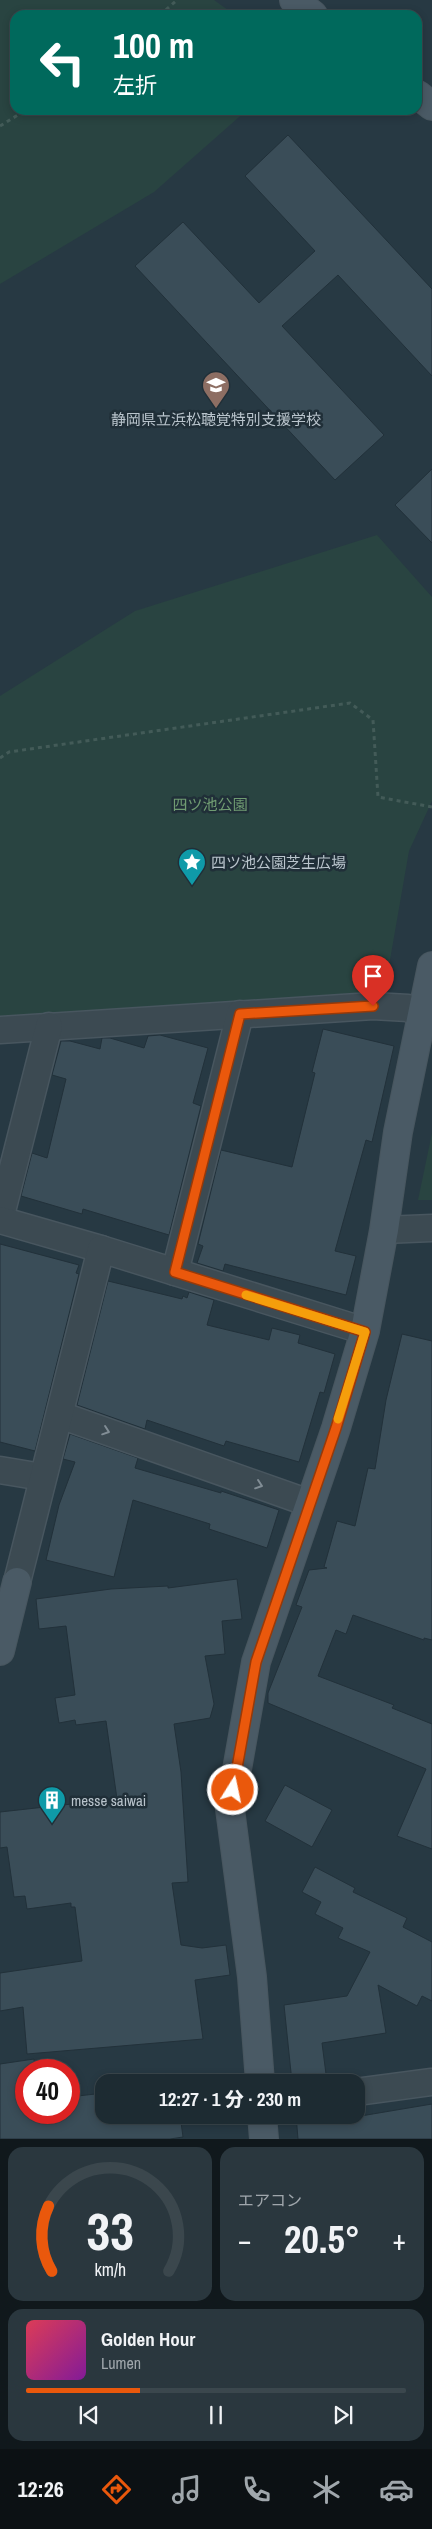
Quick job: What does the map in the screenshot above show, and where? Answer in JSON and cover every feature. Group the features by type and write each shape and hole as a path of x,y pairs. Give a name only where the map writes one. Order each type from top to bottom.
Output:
{"street":[{"path":"294,0 307,10"},
{"path":"422,98 432,106"},
{"path":"259,2074 252,1977 230,1809 256,1662 336,1428 365,1332 384,1230 398,1132 432,966"},
{"path":"0,1030 373,1006 408,1008 421,1014"},
{"path":"175,1272 240,1014"},
{"path":"49,1026 0,1220 101,1249 365,1332"},
{"path":"384,1230 432,1228"},
{"path":"0,1651 42,1477 60,1415 101,1249"},
{"path":"60,1415 309,1503"},
{"path":"0,1470 42,1477"},
{"path":"365,2091 432,2082"},
{"path":"263,2124 264,2139"}],"path":[{"path":"166,10 177,0"},
{"path":"0,126 18,115"},
{"path":"0,758 8,752 350,703 373,720 378,797 432,807"}],"green space":[{"path":"0,0 214,0 228,10 10,10 10,115 241,115 154,192 0,284"},
{"name":"四ツ池公園","path":"377,535 432,597 432,801 409,851 383,1000 0,1017 0,696 135,611"},
{"path":"432,1133 432,1200 418,1200"}],"building":[{"path":"288,135 432,289 432,376 338,275 282,326 384,435 335,480 135,266 183,222 259,303 315,251 245,176"},
{"path":"432,469 432,543 395,505"},
{"path":"323,1029 394,1046 372,1142 366,1140 335,1251 356,1256 346,1295 225,1264 223,1271 197,1263 203,1246 198,1244 221,1150 292,1167 315,1073 312,1072"},
{"path":"160,1035 208,1048 193,1103 201,1106 169,1235 83,1209 82,1214 21,1196 32,1153 47,1158 66,1079 52,1075 61,1041 70,1041 100,1049 102,1038 110,1038 144,1048 148,1036"},
{"path":"0,1244 79,1265 76,1273 79,1274 35,1451 0,1442"},
{"path":"108,1281 182,1299 183,1296 187,1298 189,1292 214,1300 207,1325 269,1340 272,1328 300,1335 298,1343 335,1354 324,1393 320,1392 299,1462 226,1441 224,1446 147,1420 145,1429 77,1405"},
{"path":"402,1334 432,1341 432,1640 424,1638 424,1640 353,1615 346,1634 336,1630 318,1676 394,1705 392,1708 432,1724 432,1849 397,1836 426,1769 268,1703 268,1693 302,1607 296,1605 309,1570 327,1568 324,1567 337,1521 355,1526 368,1468 375,1469 386,1400"},
{"path":"70,1434 138,1458 135,1468 221,1493 221,1491 279,1510 267,1548 209,1529 210,1524 133,1500 114,1577 46,1560 59,1505 75,1462 63,1459"},
{"path":"237,1579 242,1619 222,1621 225,1654 205,1656 214,1704 210,1718 174,1724 181,1772 188,1882 172,1883 181,1945 202,1948 226,1945 230,1975 195,1980 203,2039 27,2054 23,2007 0,2011 0,1973 82,1961 75,1907 71,1907 71,1903 27,1909 25,1896 14,1897 7,1847 0,1848 0,1812 117,1799 106,1721 76,1725 75,1720 59,1723 55,1698 75,1695 66,1626 39,1629 36,1599 111,1589 168,1586 168,1588"},
{"path":"285,1785 332,1810 312,1847 265,1821"},
{"path":"315,1867 355,1888 353,1892 407,1918 403,1927 432,1942 432,2001 422,1996 417,2006 378,1985 386,2033 322,2043 326,2074 291,2074 284,2005 347,1996 370,1952 338,1938 343,1928 315,1914 321,1902 302,1892"},
{"path":"15,2062 15,2124 80,2124 80,2096 95,2094 95,2124 181,2124 183,2137 170,2139 0,2139 0,2064"},
{"path":"432,2104 432,2139 298,2139 297,2124 365,2124 365,2115"}],"slow traffic":[{"path":"246,1295 365,1332 338,1419"}],"place":[{"name":"静岡県立浜松聴覚特別支援学校","path":"216,409"},
{"name":"四ツ池公園芝生広場","path":"192,886"},
{"name":"messe saiwai","path":"52,1824"}],"route":[{"path":"233,1790 256,1662 336,1428 365,1332 175,1272 240,1014 373,1006"}]}
